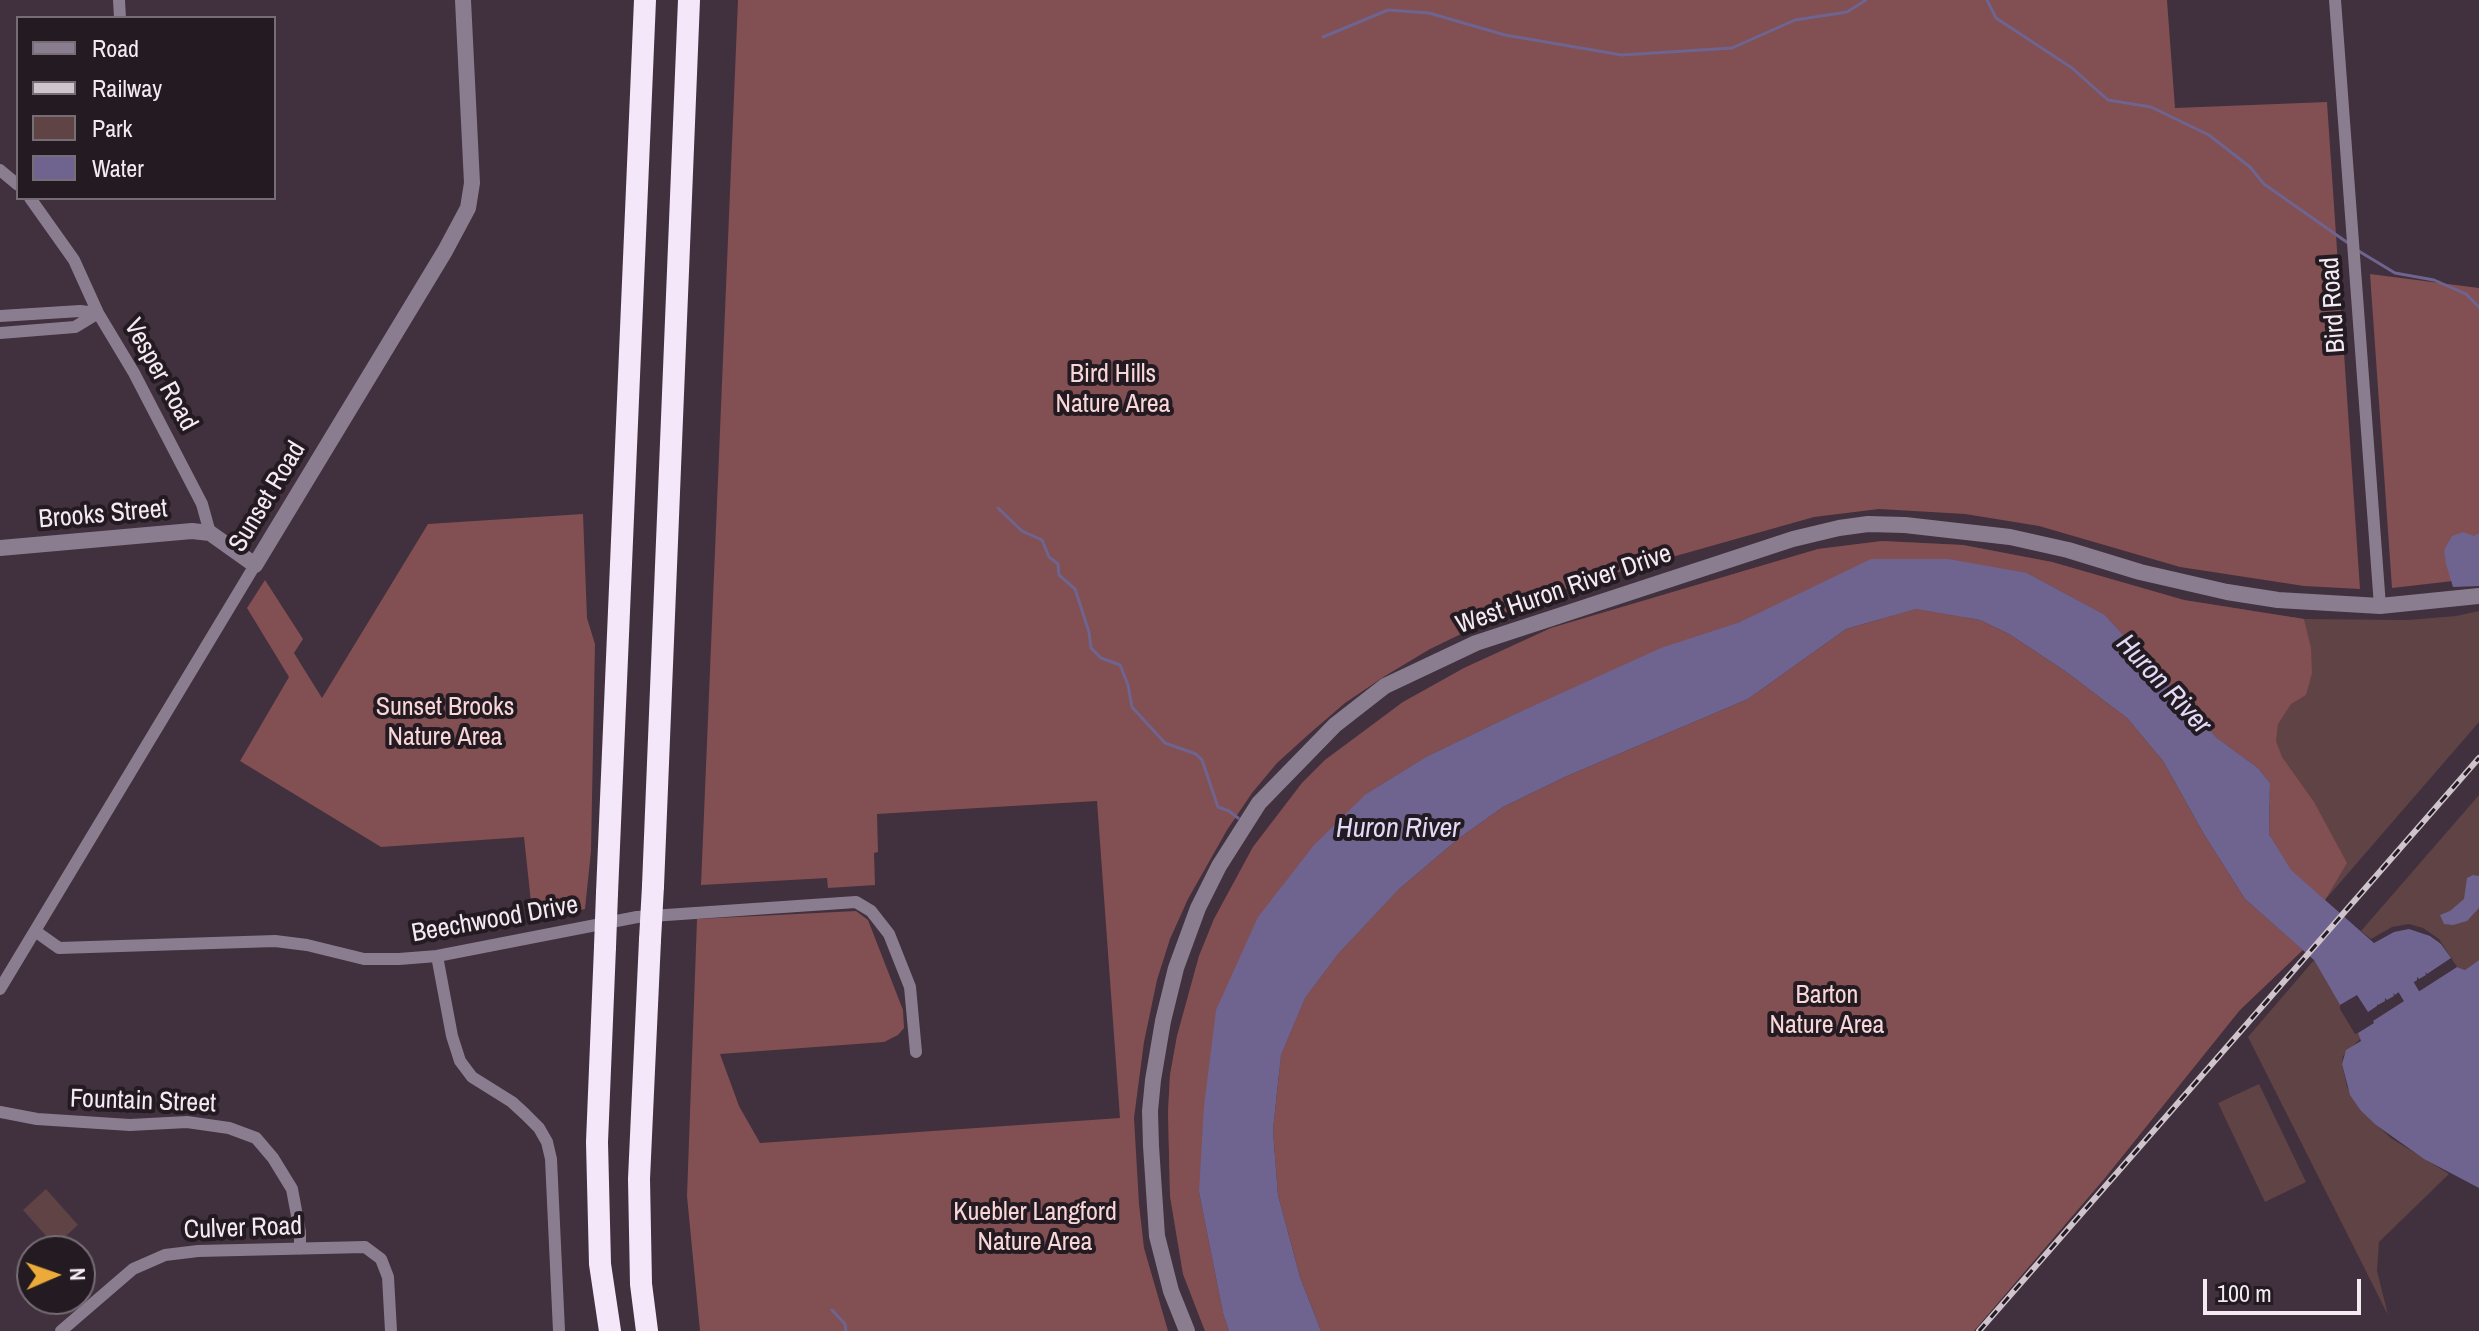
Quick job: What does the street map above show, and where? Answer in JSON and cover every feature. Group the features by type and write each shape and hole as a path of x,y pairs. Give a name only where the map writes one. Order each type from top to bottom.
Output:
{"highway":[{"path":"610,1331 600,1264 597,1142 645,0"},
{"path":"647,1331 641,1284 639,1179 689,0"}],"street":[{"name":"Sunset Road","path":"0,989 468,208 472,183 463,0"},
{"name":"Bird Road","path":"2335,0 2380,606"},
{"path":"0,170 16,183"},
{"name":"Vesper Road","path":"33,200 74,260 98,313 134,373 202,504 210,533"},
{"path":"0,316 80,311 98,313"},
{"path":"0,333 75,327 98,313"},
{"name":"West Huron River Drive","path":"1187,1331 1171,1291 1157,1236 1152,1197 1150,1111 1163,1021 1176,968 1198,908 1219,866 1259,803 1335,725 1385,686 1476,643 1534,623 1793,539 1868,524 2010,537 2068,550 2140,572 2278,600 2380,606 2479,596"},
{"name":"Brooks Street","path":"0,548 170,532 210,533"},
{"path":"210,533 255,565"},
{"name":"Beechwood Drive","path":"35,931 59,948 275,941 307,945 364,959 437,956 637,917 856,902 871,911 889,934 910,987 916,1052"},
{"path":"437,956 452,1036 460,1061 472,1077 525,1114 547,1142 551,1159 559,1331"},
{"name":"Fountain Street","path":"0,1112 37,1119 130,1125 187,1122 229,1128 256,1138 292,1189 300,1249"},
{"name":"Culver Road","path":"61,1331 133,1269 165,1255 198,1251 365,1247 381,1259 388,1277 391,1331"}],"green space":[{"name":"Bird Hills Nature Area","path":"738,0 2167,0 2175,108 2327,102 2360,589 2304,586 2180,567 2039,526 1965,514 1879,509 1814,517 1587,581 1517,607 1430,649 1385,676 1345,703 1309,734 1277,763 1252,793 1188,899 1170,939 1157,980 1144,1042 1134,1118 1144,1248 1168,1331 700,1331 687,1196 697,919 856,911 868,920 903,1010 904,1028 884,1042 720,1054 739,1106 760,1143 1120,1118 1097,801 877,814 875,885 828,888 827,878 701,885"},
{"path":"2370,274 2479,288 2479,578 2392,588"},
{"name":"Sunset Brooks Nature Area","path":"583,514 587,618 595,644 591,851 585,909 533,921 524,837 381,847 240,761 289,677 247,608 265,580 303,639 294,653 322,698 428,524"},
{"path":"1882,541 1963,545 2052,562 2184,600 2304,619 2408,620 2479,611 2479,722 2325,900 2290,870 2269,801 2271,792 2268,780 2258,768 2217,738 2105,615 1740,622 1515,714 1199,1192 1229,1331 1205,1331 1183,1274 1170,1196 1170,1075 1177,1036 1199,956 1214,919 1253,847 1302,783 1325,760 1403,702 1464,668 1551,628 1818,549"},
{"path":"1882,541 1963,545 2052,562 2184,600 2304,619 2311,648 2312,673 2306,695 2291,704 2278,724 2276,741 2282,757 2314,802 2347,863 2325,900 2290,870 2269,834 2270,783 2258,768 2217,738 2105,615 2027,573 1740,622 1661,649 1426,757 1366,794 1199,1192 1229,1331 1205,1331 1183,1274 1170,1196 1170,1075 1177,1036 1199,956 1214,919 1253,847 1302,783 1325,760 1403,702 1464,668 1551,628 1818,549"},
{"name":"Barton Nature Area","path":"1916,609 1980,620 2009,634 2127,718 2163,761 2245,899 2303,950 2240,1010 2105,1178 1974,1331 1321,1331 1300,1277 1278,1195 1273,1130 1281,1055 1305,998 1338,954 1398,890 1458,839 1503,807 1567,776 1748,699 1846,629"},
{"path":"2479,795 2479,960 2465,970 2457,967 2439,939 2423,928 2409,924 2392,927 2371,939 2361,931"},
{"path":"2314,960 2355,1034 2358,1033 2361,1038 2343,1056 2342,1064 2347,1087 2361,1111 2391,1138 2449,1174 2379,1242 2377,1271 2388,1315 2248,1037"},
{"path":"2259,1084 2306,1182 2265,1202 2218,1103"},
{"path":"46,1189 78,1225 67,1235 45,1235 23,1210"}],"water":[{"path":"2463,532 2474,536 2479,533 2479,586 2453,587 2446,564 2444,550 2452,536"},
{"name":"Huron River","path":"1871,559 1948,559 2027,573 2105,615 2217,738 2258,768 2270,783 2269,834 2291,870 2374,943 2394,932 2409,929 2430,936 2441,944 2451,958 2427,974 2425,972 2426,975 2419,979 2417,977 2403,990 2401,988 2395,995 2393,993 2394,996 2387,1000 2385,998 2368,1012 2357,995 2340,1005 2314,960 2245,899 2163,761 2127,718 2065,671 2009,634 1980,620 1916,609 1846,629 1748,699 1567,776 1503,807 1458,839 1398,890 1338,954 1305,998 1281,1055 1273,1130 1278,1195 1300,1277 1321,1331 1229,1331 1199,1192 1204,1106 1216,1010 1258,917 1314,845 1366,794 1426,757 1661,648 1740,622"},
{"path":"2479,876 2479,908 2467,921 2444,924 2440,915 2464,899 2467,878"},
{"path":"2479,960 2479,1188 2424,1159 2376,1125 2350,1095 2342,1064 2346,1050 2361,1041 2358,1033 2373,1021 2457,967 2465,970"}],"waterway":[{"path":"1323,37 1388,10 1429,13 1505,35 1622,55 1732,48 1795,20 1847,12 1866,0"},
{"path":"1987,0 1996,18 2072,68 2108,100 2151,107 2209,135 2250,167 2264,184 2348,243"},
{"path":"2357,250 2395,273 2434,280 2466,294 2479,307"},
{"path":"998,508 1022,531 1042,540 1049,557 1058,564 1059,575 1075,589 1091,648 1101,658 1120,665 1132,707 1165,743 1196,754 1202,760 1218,807 1238,818"},
{"name":"Huron River","path":"2387,973 2430,1012"},
{"path":"832,1310 845,1324 846,1331"}],"railway":[{"path":"1979,1331 2479,758"}],"park label":[{"name":"Kuebler Langford Nature Area","path":"1035,1228"}]}
